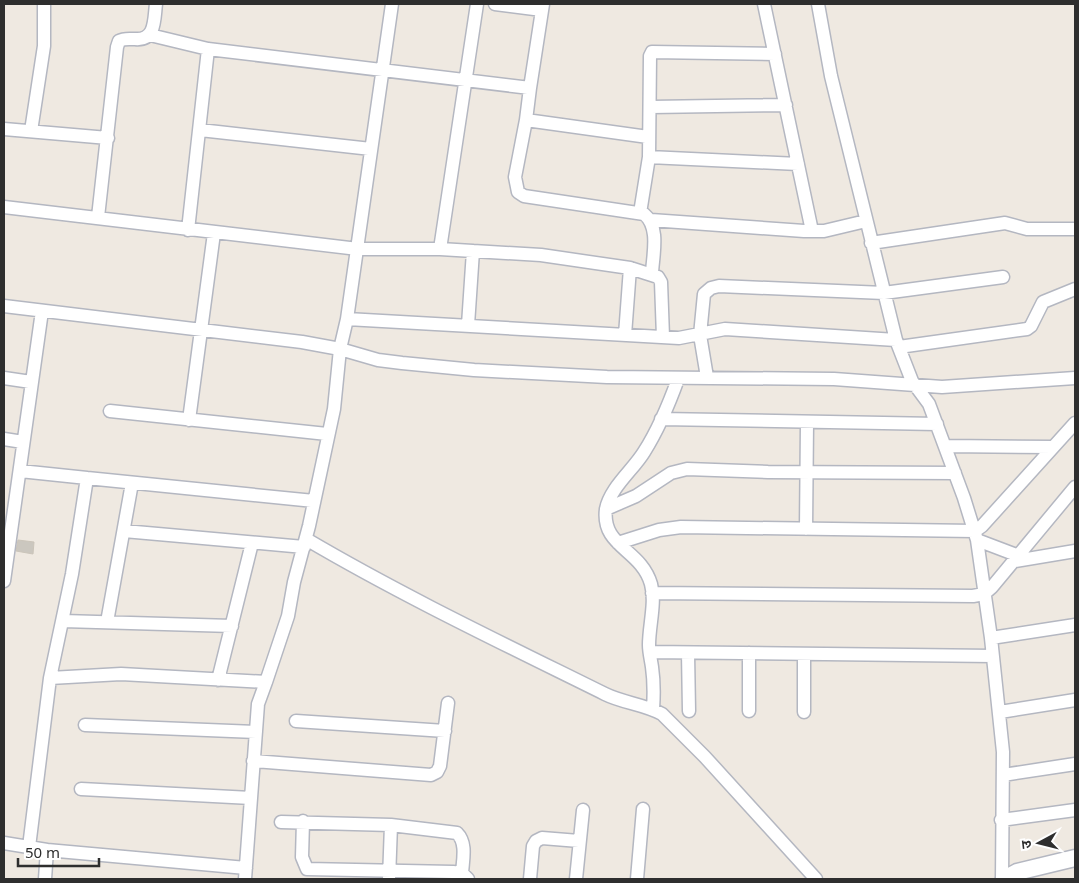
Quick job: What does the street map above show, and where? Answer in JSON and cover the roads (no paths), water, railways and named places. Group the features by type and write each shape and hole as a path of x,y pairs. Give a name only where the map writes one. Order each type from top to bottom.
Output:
{"street":[{"path":"30,131 44,46 44,4"},
{"path":"150,36 153,29 156,4"},
{"path":"4,843 245,874 258,704 288,616 336,392 340,349 348,319 392,4"},
{"path":"440,249 477,4"},
{"path":"495,4 543,7 526,120 515,177 518,192 524,196 646,216 812,231 824,231 866,221"},
{"path":"764,4 812,231"},
{"path":"818,4 831,76 898,343 915,386 929,404 976,536 1000,712 1003,775 1001,820 1003,879 1017,872 1075,858"},
{"path":"98,217 119,41 123,39 141,40 150,36 208,49 530,88"},
{"path":"188,230 208,49"},
{"path":"652,273 654,227 646,216 649,157 648,137 651,107 650,56 652,52 775,54"},
{"path":"651,107 786,105"},
{"path":"526,120 648,137"},
{"path":"4,129 108,138"},
{"path":"200,130 371,149"},
{"path":"649,157 798,164"},
{"path":"4,207 358,249 440,249 541,255 630,268 652,273 658,276 661,282 663,337"},
{"path":"872,243 1005,223 1026,229 1075,229"},
{"path":"189,420 214,233"},
{"path":"468,325 473,251"},
{"path":"624,335 630,268"},
{"path":"707,377 700,335 704,294 711,288 718,286 884,293 1003,277"},
{"path":"348,319 679,338 725,329 898,343 1027,329 1031,326 1042,302 1075,289"},
{"path":"4,306 302,342 340,349 378,360 474,370 678,379 707,377 855,380 915,386 1075,378"},
{"path":"4,581 6,550 20,471 42,310"},
{"path":"4,378 31,382"},
{"path":"653,709 654,692 650,652 651,583 643,567 610,536 606,527 606,509 610,497 645,451 678,379"},
{"path":"110,411 327,434"},
{"path":"661,419 937,424"},
{"path":"806,529 807,423"},
{"path":"976,536 982,526 1075,423"},
{"path":"4,439 23,442"},
{"path":"945,446 1052,447"},
{"path":"606,509 636,496 671,473 687,469 955,473"},
{"path":"20,471 314,501"},
{"path":"29,847 50,678 72,574 87,478"},
{"path":"107,622 132,483"},
{"path":"652,593 839,596 973,596 984,594 1017,558 1075,487"},
{"path":"618,543 659,530 681,527 806,529 976,536 1017,558 1075,551"},
{"path":"124,531 252,543 305,543 382,584 608,696 653,709 679,730 705,757 816,879"},
{"path":"218,680 252,543"},
{"path":"62,621 232,626"},
{"path":"991,638 1075,625"},
{"path":"650,652 993,656"},
{"path":"688,653 689,711"},
{"path":"748,653 748,711"},
{"path":"804,654 804,712"},
{"path":"50,678 121,674 266,682"},
{"path":"1000,712 1075,700"},
{"path":"253,761 431,775 437,772 440,766 448,702"},
{"path":"296,721 445,731"},
{"path":"85,725 256,732"},
{"path":"1003,775 1075,764"},
{"path":"81,789 250,798"},
{"path":"576,879 583,810"},
{"path":"637,879 643,810"},
{"path":"1001,820 1075,810"},
{"path":"281,822 303,821 391,825 457,833 462,838 464,844 465,876 389,875 307,869 302,858 303,821"},
{"path":"389,875 391,825"},
{"path":"530,879 533,846 536,840 542,838 579,841"},
{"path":"45,879 47,850"}]}
